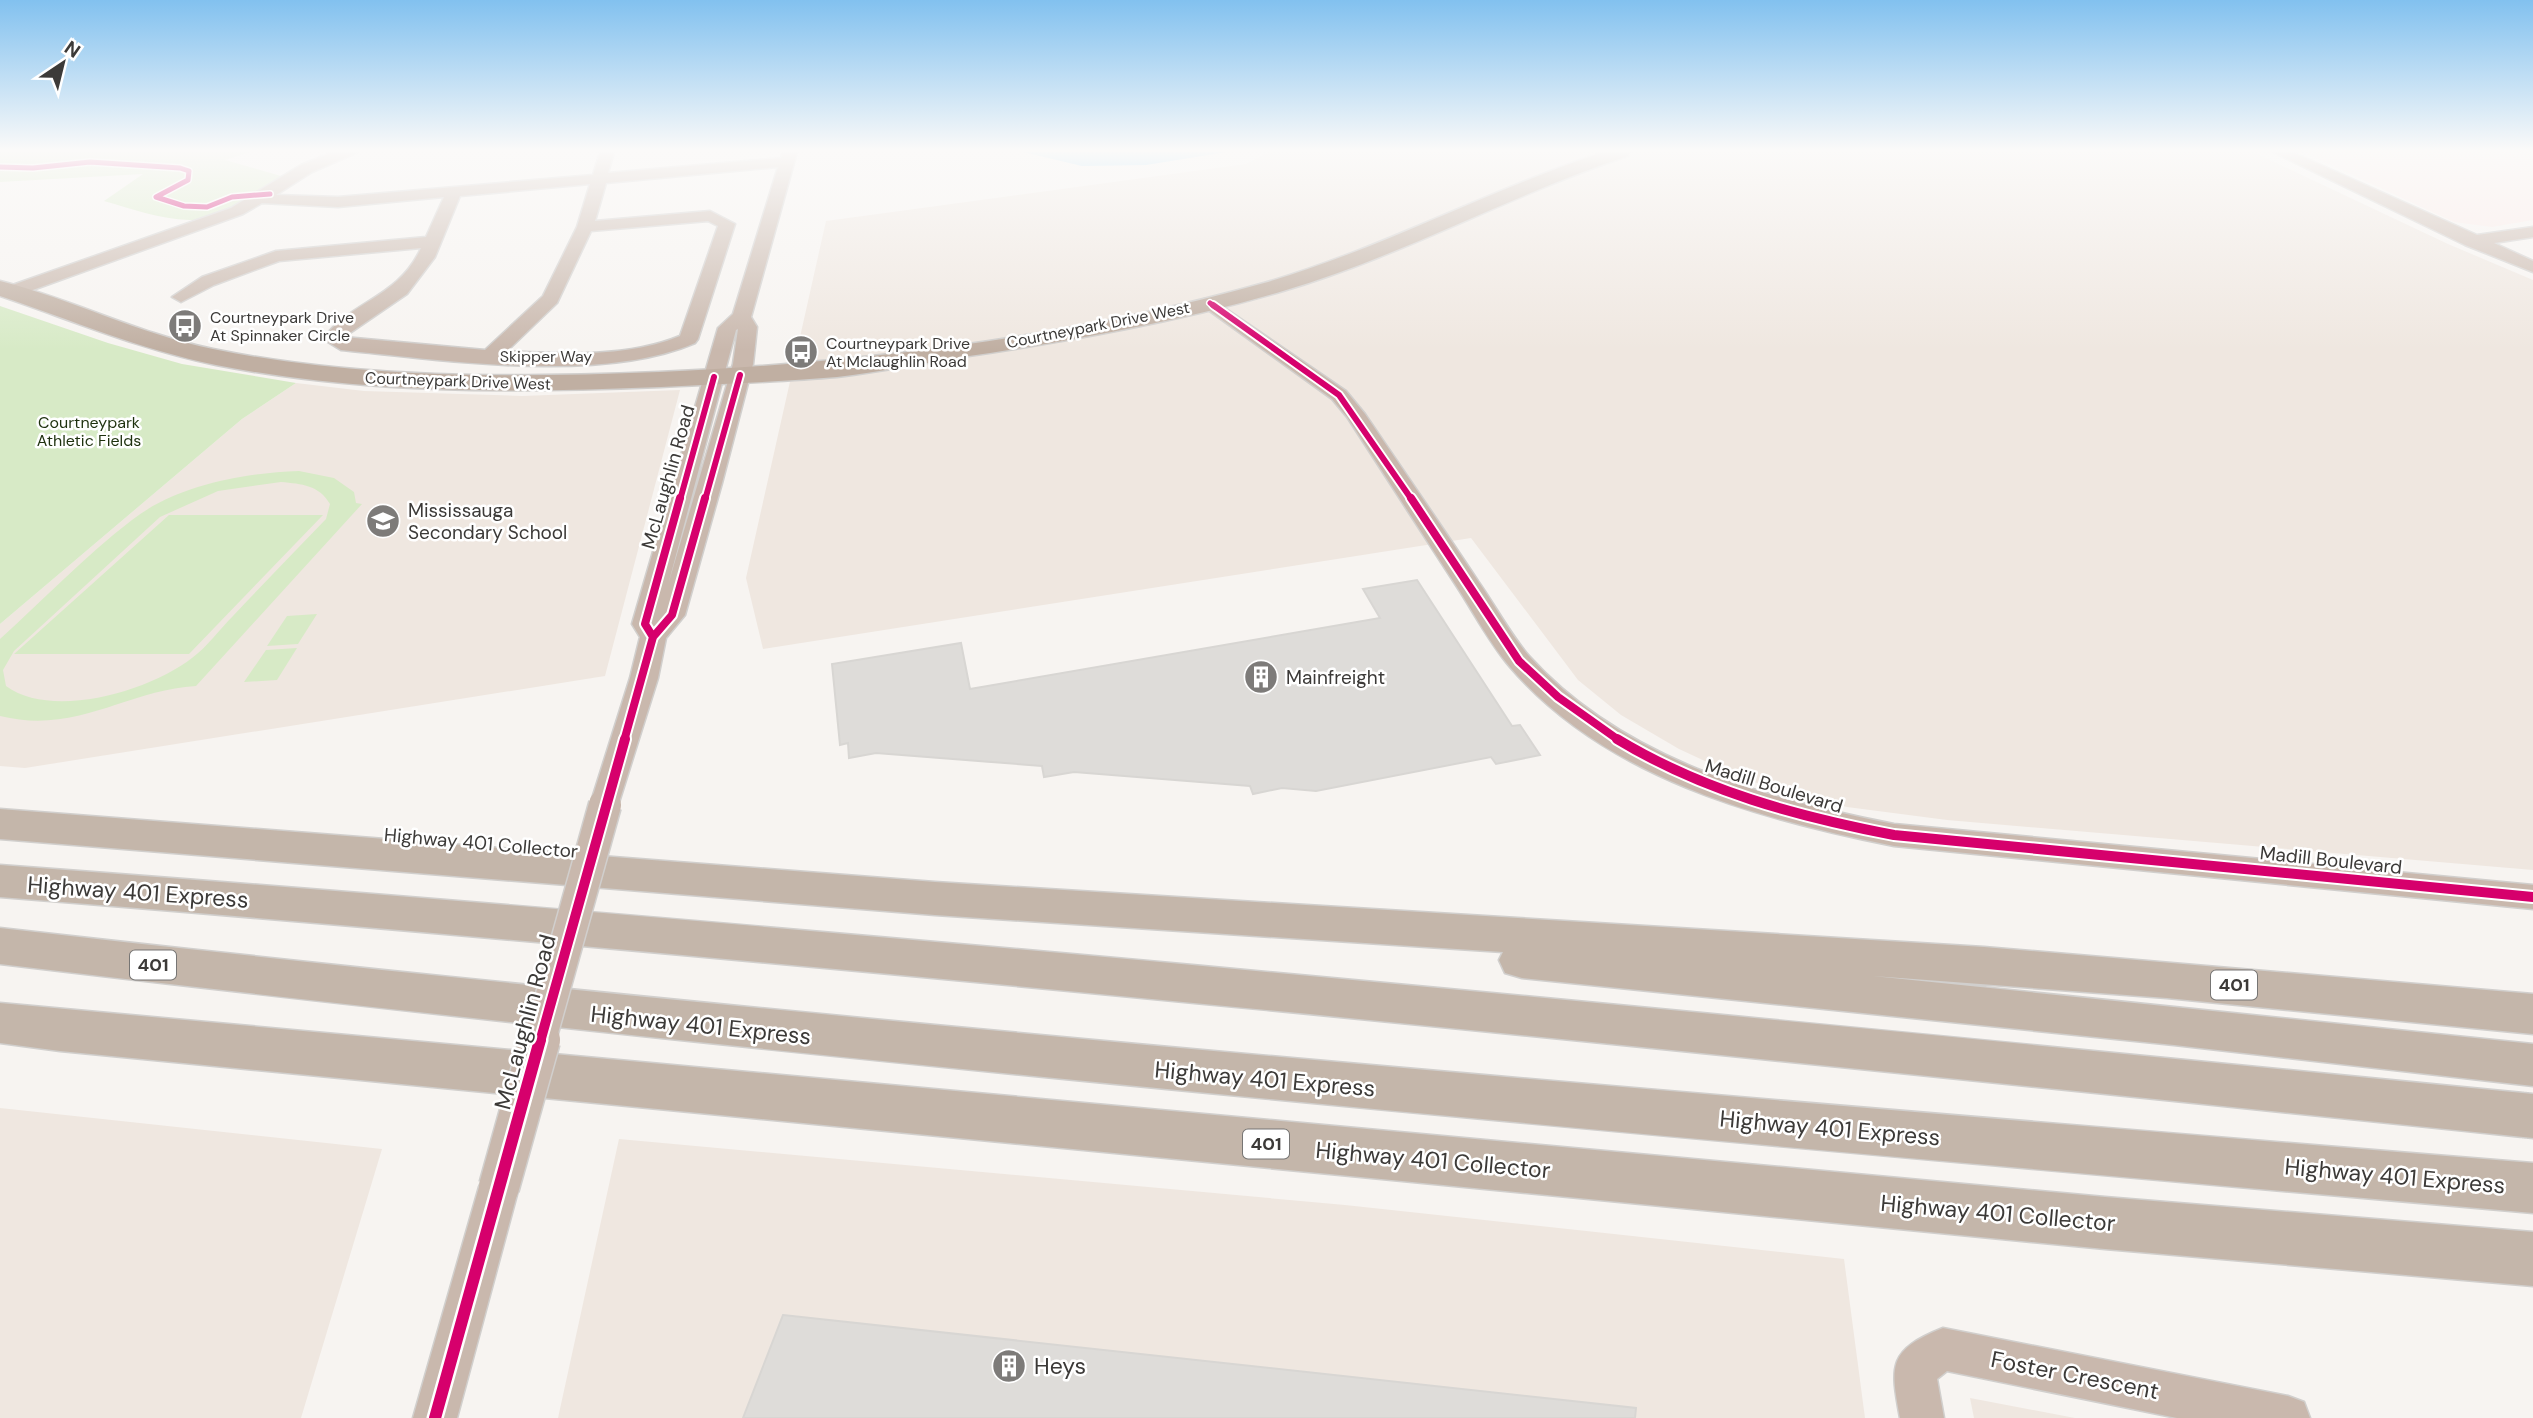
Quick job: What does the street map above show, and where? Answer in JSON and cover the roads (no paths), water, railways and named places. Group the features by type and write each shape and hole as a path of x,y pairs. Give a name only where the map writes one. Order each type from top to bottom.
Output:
{"highway":[{"name":"Highway 401 Collector","path":"0,824 1060,908 1935,960 2359,995 2533,1014"},
{"name":"Highway 401 Express","path":"0,881 484,918 1213,984 2533,1116"},
{"path":"1060,908 1524,961 2174,1025 2533,1065"},
{"name":"Highway 401 Express","path":"0,946 627,1018 1269,1080 2533,1188"},
{"name":"Highway 401 Collector","path":"0,1025 2091,1222 2533,1259"}],"main road":[{"name":"Courtneypark Drive West","path":"3,284 151,341 215,357 454,384 563,384 729,370 891,363 926,355 1031,340 1210,303 1317,274 1382,250 1452,218"},
{"name":"Courtneypark Drive West","path":"3,284 35,284 177,333 311,366"}],"street":[{"path":"35,284 218,218"},
{"name":"Skipper Way","path":"442,218 426,257 401,290 339,331 333,339 341,344 442,355 579,359 667,351 688,339 727,224 715,218"},
{"path":"491,355 551,299 587,218"},
{"name":"Skipper Way","path":"585,227 685,218"},
{"name":"McLaughlin Road","path":"436,1418 604,805 644,678 653,637 645,624 729,370 748,327 742,317 771,218"},
{"path":"2422,218 2533,267"},
{"path":"2471,241 2533,232"},
{"path":"181,297 208,281 276,256 431,242"},
{"name":"Madill Boulevard","path":"1210,303 1339,396 1355,414 1518,661 1551,695 1616,741 1698,782 1792,814 1894,835 2533,897"},
{"name":"Foster Crescent","path":"1922,1418 1914,1375 1922,1362 1943,1349 2288,1418"}],"place":[{"name":"Courtneypark Drive At Spinnaker Circle","path":"185,326"},
{"name":"Courtneypark Drive At Mclaughlin Road","path":"801,352"},
{"name":"Mississauga Secondary School","path":"383,521"},
{"name":"Mainfreight","path":"1261,677"},
{"name":"Heys","path":"1009,1366"}],"park label":[{"name":"Courtneypark Athletic Fields","path":"89,431"}]}
